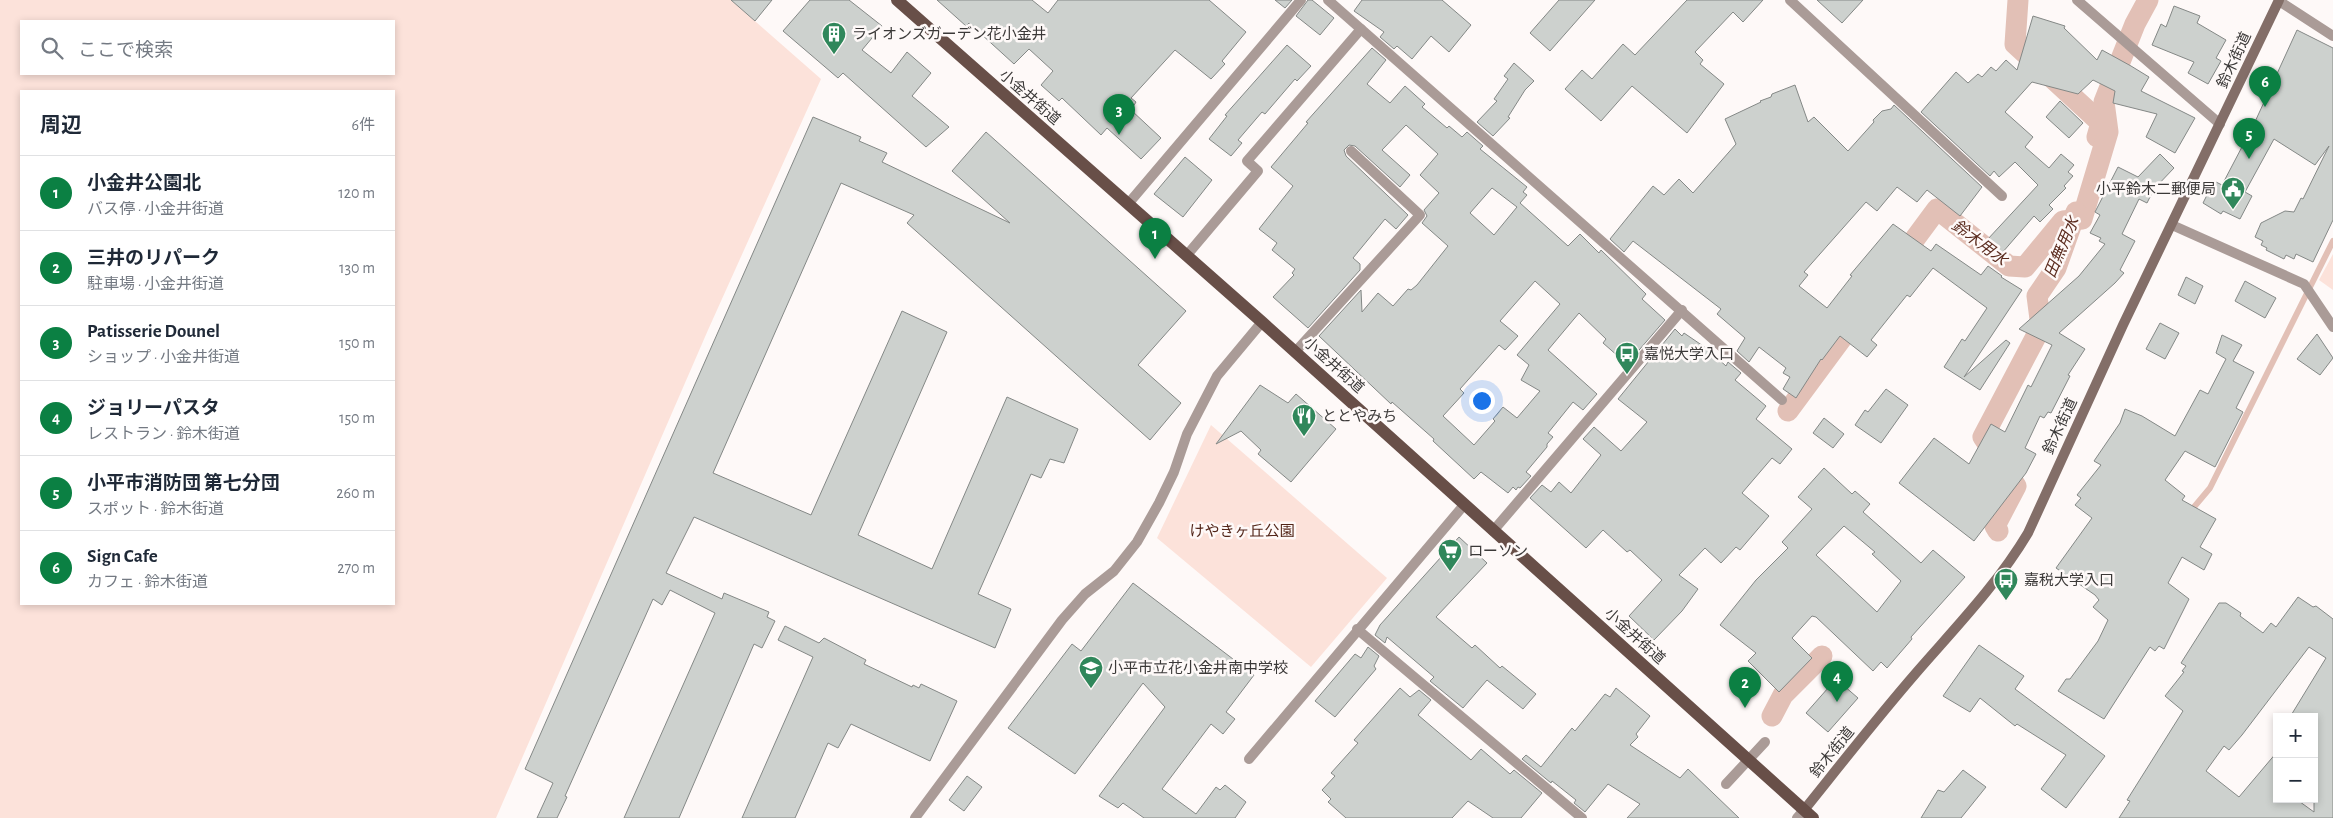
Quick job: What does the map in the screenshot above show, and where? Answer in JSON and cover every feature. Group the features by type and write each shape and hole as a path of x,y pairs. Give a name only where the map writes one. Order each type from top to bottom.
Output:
{"main road":[{"name":"小金井街道","path":"897,0 1262,322 1805,815"},
{"name":"鈴木街道","path":"1805,815 1904,687 1993,584 2013,558 2028,533 2119,334 2279,0"}],"street":[{"path":"1128,204 1301,0"},
{"path":"1328,0 1782,400"},
{"path":"1790,0 2002,196"},
{"path":"2077,0 2220,124"},
{"path":"2279,0 2333,36"},
{"path":"1187,256 1258,171 1247,161 1361,29"},
{"path":"1295,352 1420,215 1351,152"},
{"path":"2172,225 2304,284 2333,327"},
{"path":"1492,531 1682,310"},
{"path":"915,818 1062,620 1085,594 1114,571 1137,542 1160,503 1187,434 1217,376 1262,322"},
{"path":"1249,759 1357,629 1464,505"},
{"path":"1357,629 1582,818"},
{"path":"1726,784 1765,742"}],"green space":[{"path":"0,0 731,0 821,79 708,330 496,818 0,818"},
{"path":"2333,254 2333,290 2319,280"},
{"name":"けやきヶ丘公園","path":"1211,425 1387,578 1311,667 1157,538"}],"building":[{"path":"731,0 772,0 755,21"},
{"path":"810,0 849,0 882,26 862,50 891,73 907,52 931,73 912,96 949,127 926,147 843,73 838,78 783,31"},
{"path":"937,0 1032,0 1048,13 1058,0 1209,0 1246,32 1222,61 1225,64 1211,79 1175,50 1131,98 1136,102 1131,110 1161,138 1141,159 1107,128 1101,135 1062,98 1059,101 1041,85 1053,71 1029,49 1014,64 969,23 966,26"},
{"path":"1275,0 1292,0 1285,8"},
{"path":"1308,0 1312,0 1334,18 1320,35 1296,16"},
{"path":"1362,0 1442,0 1471,25 1449,52 1431,36 1412,59 1397,46 1394,49 1380,37 1384,32 1354,11"},
{"path":"1559,0 1595,0 1550,51 1530,33"},
{"path":"1687,0 1763,0 1743,22 1733,12 1695,52 1703,60 1700,64 1724,84 1687,133 1632,86 1601,121 1565,89 1582,70 1592,79 1623,44 1635,55"},
{"path":"1817,0 1863,0 1842,23"},
{"path":"2174,6 2200,16 2197,23 2226,40 2216,58 2221,61 2208,84 2188,73 2194,62 2152,45 2161,24 2166,27"},
{"path":"2033,16 2065,26 2064,28 2097,60 2102,50 2149,77 2141,91 2195,118 2175,153 2146,137 2157,114 2113,103 2115,91 2093,80 2078,94 2032,82 2005,112 2033,137 2025,147 2049,168 2061,154 2074,165 2068,172 2073,176 2064,186 2066,188 2049,205 2053,209 2040,222 2034,216 2002,253 1987,240 2038,185 2015,162 1999,177 1994,171 1990,176 1921,112 1956,72 1968,83 1978,74 1982,77 1991,67 1996,71 2006,60 2017,70"},
{"path":"2297,30 2333,48 2333,220 2313,262 2296,254 2294,259 2286,255 2284,259 2266,250 2267,248 2261,245 2263,241 2255,237 2261,223 2285,211 2294,212 2301,198 2303,199 2329,146 2315,165 2274,139 2245,192 2252,196 2240,219 2223,211 2221,214 2203,203 2214,181 2222,185 2254,124"},
{"path":"1287,45 1311,66 1297,81 1295,79 1265,114 1262,112 1238,140 1242,143 1231,156 1209,139 1227,116 1225,115"},
{"path":"1372,48 1386,60 1367,84 1390,103 1405,86 1425,104 1422,107 1447,128 1449,126 1462,137 1467,132 1483,146 1480,149 1527,187 1523,192 1527,195 1520,203 1568,246 1580,234 1599,253 1601,250 1646,294 1642,299 1665,320 1627,364 1603,343 1606,339 1579,313 1548,350 1597,394 1583,410 1573,402 1548,433 1553,437 1526,472 1531,476 1520,488 1518,487 1516,490 1513,487 1508,493 1481,472 1474,479 1433,441 1434,439 1392,402 1391,404 1319,336 1361,290 1362,312 1378,293 1393,306 1408,289 1411,290 1417,285 1448,246 1422,223 1427,216 1424,210 1439,193 1420,175 1438,154 1406,125 1382,150 1410,175 1400,187 1355,146 1349,145 1344,150 1346,156 1408,215 1396,229 1385,219 1353,258 1360,264 1360,270 1308,328 1273,297 1294,275 1292,273 1295,269 1272,250 1277,243 1259,229 1293,186 1271,167 1308,123 1306,122","holes":["1492,188 1517,207 1494,235 1470,213","1535,281 1560,304 1517,355 1529,365 1521,380 1540,391 1517,418 1503,407 1493,419 1495,421 1474,445 1443,416 1464,393 1460,389 1499,345 1505,350 1518,336 1500,321"]},
{"path":"1514,63 1534,81 1525,90 1508,117 1510,118 1493,136 1477,122 1497,101 1494,99 1508,79 1504,76"},
{"path":"1795,85 1808,122 1814,117 1848,151 1882,111 1891,109 1894,105 1982,187 1960,216 1927,190 1917,202 1897,187 1877,211 1866,202 1804,272 1808,275 1799,286 1827,308 1852,276 1850,275 1893,224 1931,251 1936,244 1981,275 1988,266 2022,290 1964,377 2006,340 2010,343 1980,390 1944,367 1962,339 1965,341 1987,308 1933,268 1910,297 1907,295 1871,340 1877,345 1867,357 1840,336 1821,359 1796,398 1783,389 1790,377 1783,373 1786,368 1759,347 1749,362 1737,351 1745,338 1717,314 1721,309 1633,241 1624,252 1610,239 1653,186 1664,195 1679,179 1693,193 1736,144 1725,119 1771,97 1772,94"},
{"path":"2060,101 2083,123 2069,138 2046,117"},
{"path":"813,117 861,137 859,141 887,153 882,162 1010,223 952,171 986,132 1186,311 1138,365 1181,403 1150,440 907,223 914,215 841,183 713,473 811,515 902,311 947,332 858,535 932,569 1007,397 1078,429 1064,463 1050,459 1041,478 1031,474 978,594 1011,609 995,648 694,517 666,573 722,599 724,593 769,612 767,617 775,621 762,648 754,644 679,818 624,818 715,613 670,590 662,605 653,599 565,796 567,797 557,818 537,818 553,783 525,769"},
{"path":"2160,154 2174,168 2154,189 2147,203 2139,199 2122,234 2135,241 2120,270 2124,273 2059,333 2085,349 2068,375 2070,376 2051,413 2048,412 2044,418 2040,416 2025,448 2036,454 2026,473 1974,541 1899,483 1934,438 1969,464 1991,424 2005,432 2028,385 2031,387 2052,345 2019,329 2079,276 2105,244 2099,241 2101,238 2090,233 2100,215 2095,212 2118,167 2138,177"},
{"path":"1185,157 1212,180 1183,217 1154,194"},
{"path":"2186,277 2203,286 2195,304 2178,295"},
{"path":"2245,281 2276,298 2265,318 2235,301"},
{"path":"2160,323 2179,333 2165,359 2146,349"},
{"path":"1675,329 1682,336 1684,333 1706,348 1726,366 1728,362 1741,373 1735,380 1766,406 1756,419 1792,449 1780,464 1772,458 1742,493 1769,516 1740,550 1736,547 1721,563 1705,548 1679,575 1698,589 1682,611 1654,640 1629,616 1662,580 1630,550 1627,552 1603,530 1586,548 1530,498 1542,485 1551,492 1559,482 1571,493 1601,455 1583,439 1594,427 1621,451 1647,422 1618,399"},
{"path":"2317,334 2333,358 2320,375 2297,359"},
{"path":"2222,335 2242,345 2233,361 2254,372 2236,408 2243,412 2215,467 2185,451 2165,480 2185,496 2182,500 2216,519 2200,547 2212,554 2204,570 2182,557 2168,583 2189,599 2164,649 2159,646 2155,651 2150,647 2104,719 2058,691 2066,679 2070,679 2098,641 2108,620 2093,607 2099,600 2095,595 2056,568 2092,518 2075,505 2081,498 2077,495 2101,465 2094,461 2120,423 2125,409 2142,416 2175,436 2200,390 2208,394 2226,359 2216,353"},
{"path":"1260,385 1288,403 1296,394 1336,429 1291,482 1258,454 1261,450 1241,431 1216,444"},
{"path":"1886,389 1908,405 1881,443 1855,425 1865,410 1868,412"},
{"path":"1824,418 1844,434 1833,448 1813,433"},
{"path":"1824,468 1852,494 1855,491 1870,504 1863,512 1921,563 1933,550 1965,577 1911,637 1912,639 1887,668 1881,662 1873,671 1816,617 1812,616 1792,638 1812,658 1779,692 1748,661 1756,653 1720,625 1756,580 1788,548 1782,542 1812,509 1798,497","holes":["1844,526 1875,552 1872,554 1901,581 1877,612 1816,555"]},
{"path":"1459,537 1487,563 1436,617 1472,648 1475,645 1500,668 1502,666 1536,694 1523,709 1487,680 1463,708 1430,681 1434,677 1387,637 1385,643 1375,635 1380,625"},
{"path":"1133,583 1254,675 1226,712 1235,719 1223,734 1211,724 1162,789 1196,814 1216,787 1220,790 1225,785 1246,802 1235,818 1144,818 1123,803 1118,808 1099,796 1165,707 1143,683 1075,774 1008,728 1072,644 1081,651"},
{"path":"2298,597 2313,607 2316,606 2333,619 2333,818 2119,818 2130,801 2127,800 2183,711 2165,696 2184,672 2182,671 2186,666 2181,663 2219,603 2226,603 2241,613 2240,616 2263,633 2271,623 2276,627"},
{"path":"785,626 819,643 824,638 866,660 864,664 912,687 913,685 919,688 921,684 957,701 930,761 851,724 838,748 828,743 795,818 742,818 813,657 778,640"},
{"path":"1979,645 2024,676 2015,689 2105,756 2066,808 2041,789 2066,755 2017,724 2015,726 1980,698 1970,712 1943,696"},
{"path":"1368,647 1379,656 1374,666 1376,669 1335,717 1315,701 1355,654 1361,658"},
{"path":"1836,679 1858,698 1828,732 1806,713"},
{"path":"1400,688 1410,697 1419,690 1431,700 1418,715 1471,760 1481,749 1510,774 1514,770 1542,793 1521,818 1493,818 1468,801 1452,818 1346,818 1328,802 1331,799 1322,790 1335,776 1331,773 1358,743 1354,740"},
{"path":"1616,688 1650,716 1636,734 1638,737 1630,745 1680,778 1688,769 1739,818 1627,818 1640,804 1608,784 1585,812 1574,803 1576,800 1552,781 1551,783 1522,759 1526,755 1541,767 1572,728 1575,731 1605,694 1610,697"},
{"path":"1963,770 1986,787 1961,818 1921,818 1938,790 1944,792"},
{"path":"967,776 982,787 964,811 949,800"}],"waterway":[{"name":"田無用水","path":"2018,0 2015,44 2101,123 2097,137"},
{"name":"田無用水","path":"1897,263 1937,209 2009,266 2025,267 2063,221 2082,219 2108,132 2104,102 2135,24 2148,0"},
{"name":"田無用水","path":"1998,531 1995,526 2016,486 1983,437 2041,327 2037,296 2056,268 2076,212"},
{"path":"2189,513 2210,488 2333,241"},
{"name":"鈴木用水","path":"1788,411 1859,315"},
{"path":"1772,716 1783,695 1822,656"}],"place":[{"name":"ライオンズガーデン花小金井","path":"834,55"},
{"name":"Sign Cafe","path":"2265,107"},
{"name":"Patisserie Dounel","path":"1119,135"},
{"name":"小平市消防団 第七分団","path":"2249,159"},
{"name":"小平鈴木二郵便局","path":"2233,210"},
{"name":"小金井公園北","path":"1155,259"},
{"name":"嘉悦大学入口","path":"1627,375"},
{"name":"ととやみち","path":"1304,437"},
{"name":"ローソン","path":"1450,572"},
{"name":"嘉税大学入口","path":"2006,601"},
{"name":"小平市立花小金井南中学校","path":"1091,689"},
{"name":"ジョリーパスタ","path":"1837,702"},
{"name":"三井のリパーク","path":"1745,708"}]}
